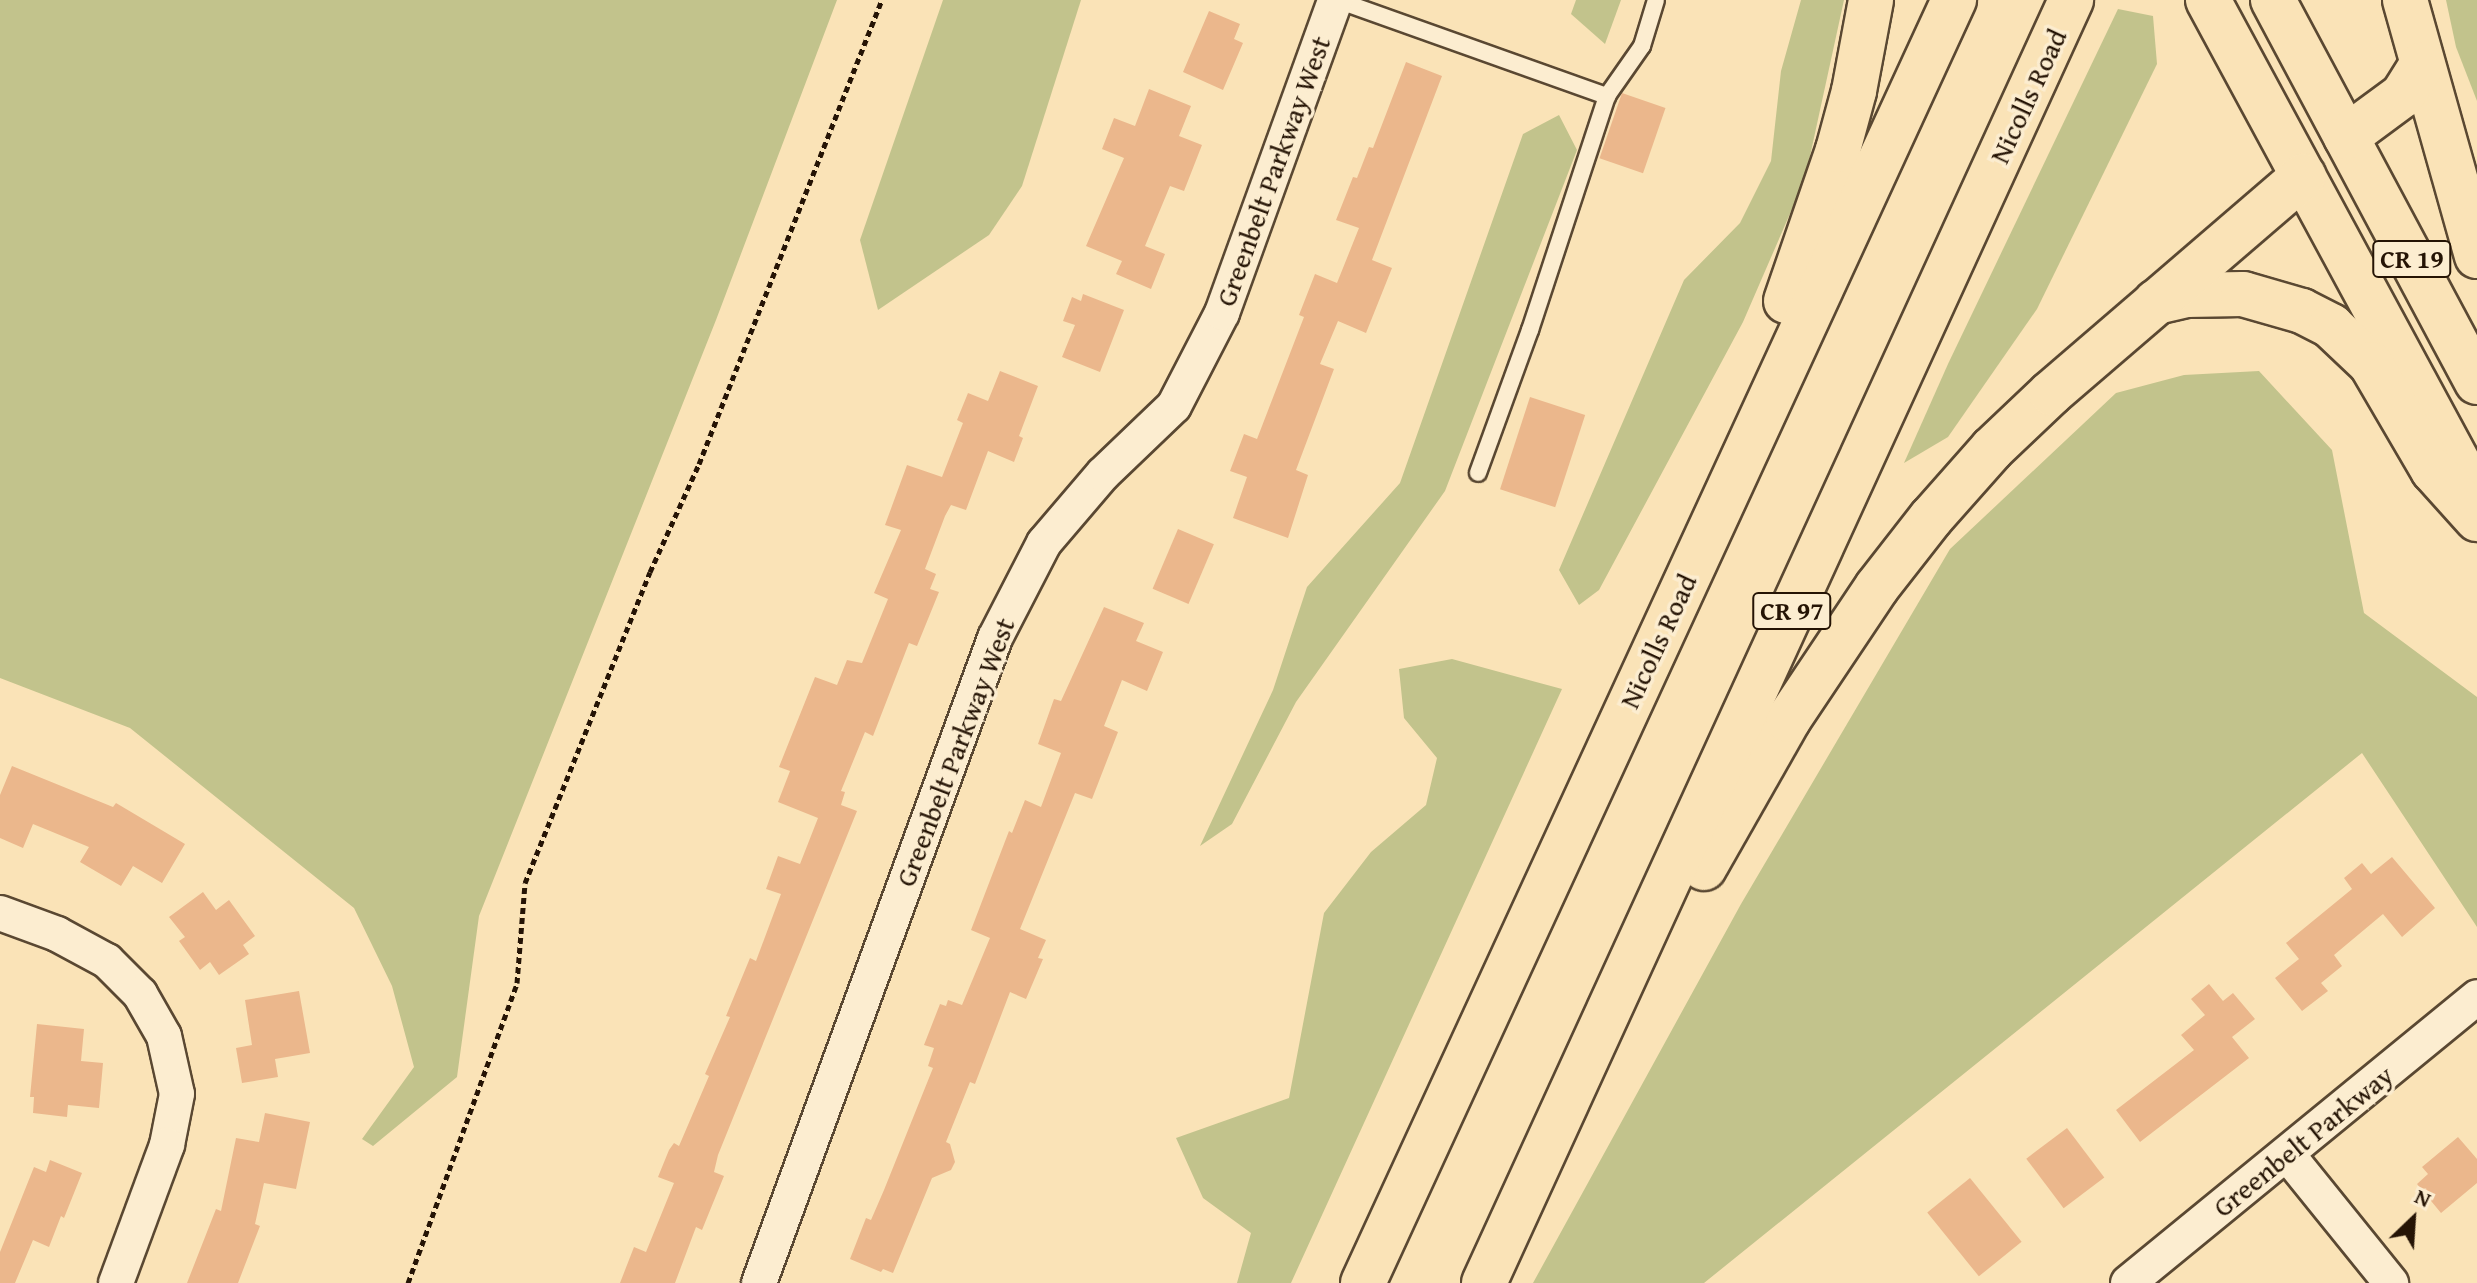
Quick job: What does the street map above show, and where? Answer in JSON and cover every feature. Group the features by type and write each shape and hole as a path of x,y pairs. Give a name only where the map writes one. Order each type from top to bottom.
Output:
{"main road":[{"path":"1710,530 1755,377 1819,214 1854,91 1871,0"},
{"name":"Nicolls Road","path":"1363,1283 1954,0"},
{"name":"Nicolls Road","path":"1484,1283 2071,0"},
{"name":"CR 19","path":"2208,0 2477,498"},
{"name":"CR 19","path":"2273,0 2477,382"},
{"path":"2405,0 2477,256"},
{"path":"1513,1221 1607,1074 1698,880 1773,744 1832,651 1931,518 1992,449 2346,137 2403,95 2422,65"},
{"path":"2156,302 2186,295 2243,294 2302,311 2331,326 2371,364 2433,470 2477,519"}],"street":[{"name":"Greenbelt Parkway West","path":"759,1283 995,638 1044,543 1103,474 1174,406 1222,313 1336,0"},
{"path":"0,913 57,934 107,961 140,994 164,1036 177,1094 167,1145 116,1283"},
{"name":"Greenbelt Parkway","path":"2128,1283 2477,997"},
{"path":"2287,1154 2391,1283"}],"lane":[{"path":"1336,0 1607,96"},
{"path":"1478,473 1535,315 1607,96 1642,46 1656,0"}],"path":[{"path":"408,1283 517,983 525,883 650,572 699,464 882,0"}],"green space":[{"path":"0,0 837,0 716,320 479,916 457,1077 373,1146 362,1139 414,1067 392,986 354,908 130,728 0,678"},
{"path":"943,0 1081,0 1022,186 989,235 878,310 860,240"},
{"path":"1576,0 1621,0 1605,44 1571,14"},
{"path":"1801,0 1844,0 1805,179 1743,322 1599,590 1579,605 1559,570 1684,280 1740,223 1771,161 1781,71"},
{"path":"2446,0 2477,0 2477,101 2456,47"},
{"path":"2118,9 2153,16 2157,64 2037,309 1948,437 1904,463 1948,364"},
{"path":"1559,115 1577,150 1445,491 1296,702 1232,824 1200,846 1273,690 1307,587 1400,483 1523,134"},
{"path":"2259,371 2332,450 2364,613 2477,697 2477,927 2362,753 1704,1283 1533,1283 1741,904 1950,549 2116,393 2184,375"},
{"path":"1452,659 1562,689 1291,1283 1237,1283 1251,1233 1203,1198 1176,1138 1289,1098 1324,913 1371,852 1426,805 1437,758 1404,718 1399,669"}],"building":[{"path":"1209,11 1240,24 1234,39 1243,43 1223,90 1183,72"},
{"path":"1406,62 1442,76 1372,260 1392,268 1366,333 1338,321 1320,364 1334,369 1296,470 1308,475 1288,538 1233,518 1247,477 1230,471 1244,434 1257,439 1304,317 1299,315 1315,274 1337,283 1359,228 1336,220 1353,177 1357,178 1369,147 1373,148"},
{"path":"1149,89 1191,106 1179,136 1202,145 1184,191 1170,186 1145,246 1165,254 1151,289 1116,274 1122,261 1086,246 1124,158 1102,149 1114,118 1135,126"},
{"path":"1622,93 1665,108 1643,173 1600,158"},
{"path":"1083,294 1124,310 1100,372 1062,357 1075,325 1063,321 1072,297 1081,301"},
{"path":"1000,371 1038,386 1019,436 1023,438 1014,462 988,451 966,510 951,505 945,516 925,569 936,574 930,589 939,592 917,646 909,643 873,736 865,732 841,791 845,792 841,805 857,811 718,1155 714,1172 724,1176 702,1230 696,1227 675,1283 620,1283 634,1247 646,1252 674,1183 658,1177 669,1150 674,1143 679,1146 709,1076 705,1074 730,1017 726,1016 750,958 756,961 781,894 766,889 778,856 800,864 818,818 778,802 790,771 779,767 815,677 837,685 847,660 862,663 888,599 874,593 901,530 885,525 907,465 942,477 963,423 957,420 968,393 988,401"},
{"path":"1530,397 1585,415 1555,507 1500,489"},
{"path":"1178,529 1214,544 1189,604 1153,589"},
{"path":"1104,607 1144,623 1136,641 1163,652 1147,691 1122,680 1104,726 1118,732 1092,799 1075,793 1020,929 1046,940 1038,958 1043,959 1026,999 1010,992 975,1084 970,1082 946,1142 950,1144 955,1162 951,1170 932,1178 893,1273 883,1269 881,1272 850,1259 866,1218 871,1220 933,1068 928,1066 934,1048 924,1045 940,1004 946,1006 948,1000 962,1005 990,938 971,930 1009,831 1012,833 1025,800 1041,807 1061,753 1038,744 1054,699 1061,701"},
{"path":"12,766 113,807 116,803 185,844 162,883 133,866 121,886 80,862 89,847 33,824 23,848 0,838 0,795"},
{"path":"2392,857 2435,908 2402,937 2383,914 2334,955 2342,966 2321,983 2328,991 2302,1011 2275,978 2299,959 2286,943 2352,889 2344,878 2362,863 2371,874"},
{"path":"203,892 216,910 229,900 255,936 243,945 249,954 219,975 210,962 200,970 179,941 185,937 169,917"},
{"path":"2209,984 2223,1001 2233,993 2255,1019 2232,1037 2249,1058 2140,1142 2116,1110 2194,1050 2181,1035 2205,1015 2191,999"},
{"path":"299,991 310,1053 275,1059 278,1077 242,1083 236,1048 252,1045 245,1000"},
{"path":"37,1024 84,1029 81,1061 103,1063 99,1108 68,1105 67,1117 33,1113 34,1097 30,1097"},
{"path":"265,1113 310,1122 296,1189 264,1183 255,1224 260,1226 238,1283 187,1283 216,1209 221,1211 236,1138 259,1142"},
{"path":"2067,1128 2104,1178 2064,1208 2026,1159"},
{"path":"2458,1137 2477,1159 2477,1183 2441,1213 2417,1184 2428,1174 2422,1167"},
{"path":"50,1160 82,1173 64,1218 61,1216 49,1247 33,1240 15,1283 0,1283 0,1252 34,1167 46,1172"},
{"path":"1970,1178 2022,1242 1979,1276 1927,1213"}]}
